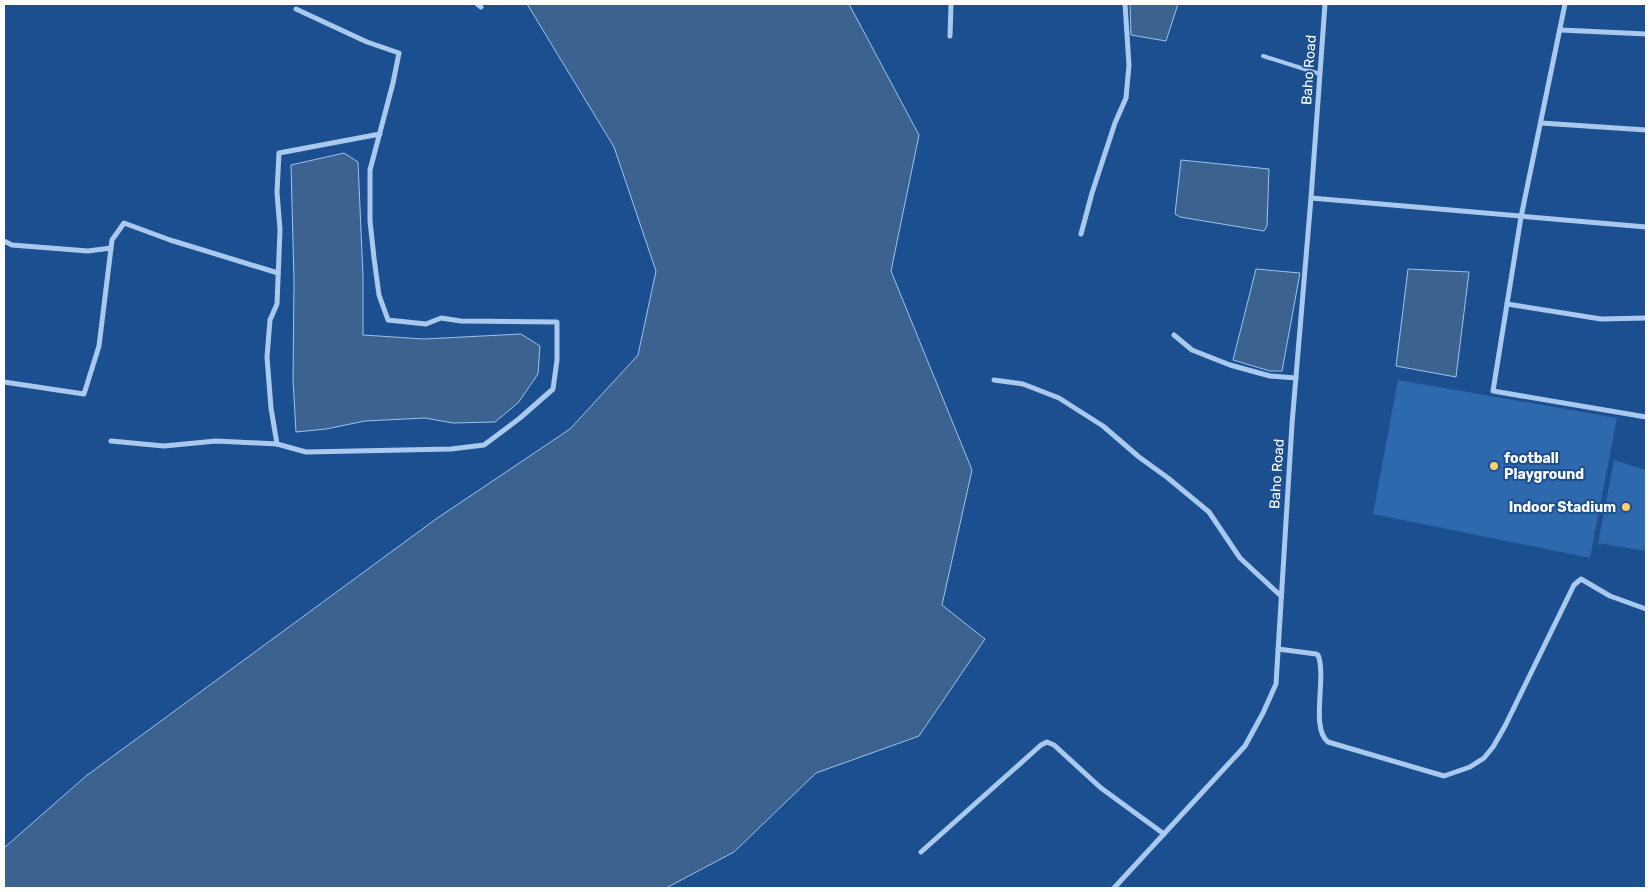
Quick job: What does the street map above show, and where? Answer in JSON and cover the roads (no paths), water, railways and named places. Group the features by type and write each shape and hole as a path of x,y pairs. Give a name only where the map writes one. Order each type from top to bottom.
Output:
{"street":[{"path":"950,36 951,4"},
{"path":"1081,234 1103,158 1126,98 1129,65 1125,4"},
{"name":"Baho Road","path":"1114,888 1246,746 1276,684 1296,378 1325,4"},
{"path":"1566,4 1522,217 1493,391 1646,417"},
{"path":"111,441 164,446 216,441 277,444 306,452 450,449 484,445 520,418 553,389 557,360 557,322 441,318 426,324 388,320 379,295 370,221 370,170 398,53 367,42 296,9"},
{"path":"1560,30 1646,34"},
{"path":"1541,123 1646,130"},
{"path":"277,444 270,408 267,357 270,320 277,304 280,230 277,192 279,153 380,134"},
{"path":"1311,198 1646,227"},
{"path":"4,382 84,394 99,346 112,240 124,223 170,240 278,273"},
{"path":"4,241 12,245 88,251 111,248"},
{"path":"1507,304 1601,319 1646,318"},
{"path":"1174,335 1192,350 1230,365 1270,376 1296,378"},
{"path":"994,380 1022,384 1059,398 1103,426 1139,458 1168,478 1209,512 1240,558 1281,596"},
{"path":"1278,649 1318,655 1322,683 1319,718 1323,735 1328,742 1444,776 1470,767 1484,758 1493,747 1577,581 1582,579 1610,596 1646,609"},
{"path":"921,852 1041,745 1048,742 1054,745 1101,788 1164,834"}],"lane":[{"path":"1263,56 1320,74"}],"place":[{"name":"football Playground","path":"1494,466"},
{"name":"Indoor Stadium","path":"1626,507"}]}
